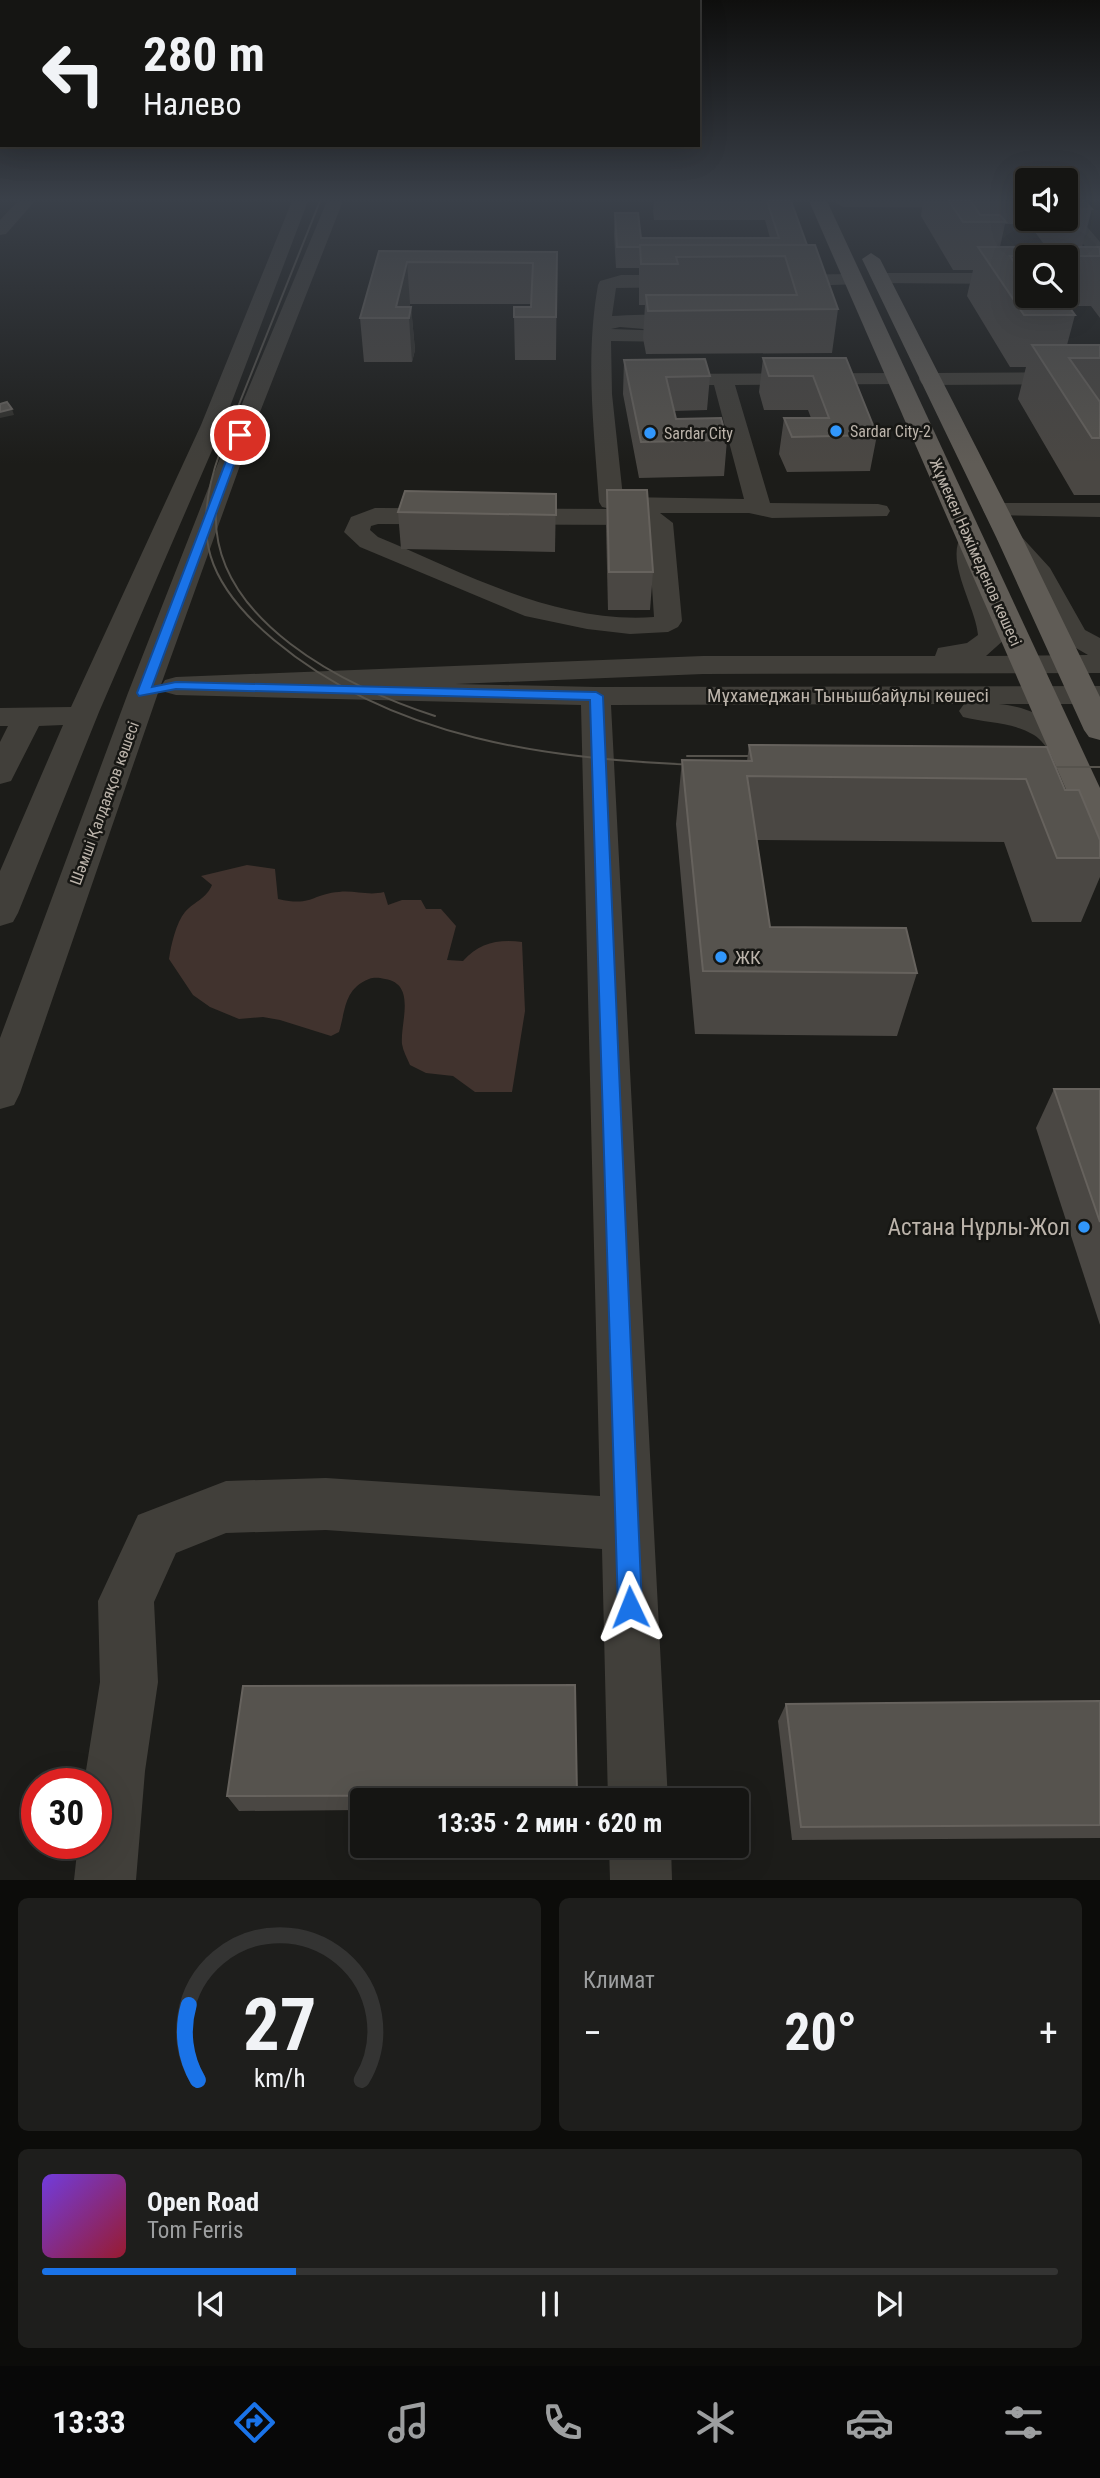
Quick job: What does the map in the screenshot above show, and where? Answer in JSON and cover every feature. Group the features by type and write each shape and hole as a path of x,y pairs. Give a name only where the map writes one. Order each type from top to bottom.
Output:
{"main road":[{"name":"Жұмекен Нәжімеденов көшесі","path":"856,289 1100,826"},
{"name":"Жұмекен Нәжімеденов көшесі","path":"886,289 1069,663 1092,695 1100,730"},
{"path":"898,379 930,379"}],"street":[{"path":"0,913 83,714 212,425 266,289"},
{"name":"Шәмші Қалдаяқов көшесі","path":"0,1093 160,689 240,435 299,289"},
{"path":"607,289 602,329 603,379 611,509"},
{"path":"930,379 1095,374"},
{"path":"603,379 898,379"},
{"path":"723,379 759,508"},
{"path":"668,621 658,626 630,626 587,621 525,608 369,542 357,532 360,522 375,516 611,509 628,506 878,511"},
{"path":"611,509 648,517 660,523 668,621 682,633 703,666"},
{"path":"995,510 1100,510"},
{"path":"1010,539 1041,574 1074,635 1100,650"},
{"path":"898,663 975,650 992,638 991,623 972,576 971,540"},
{"name":"Мұхамеджан Тынышбайұлы көшесі","path":"160,689 703,666 1100,664"},
{"path":"0,774 14,717 83,714 160,689"},
{"name":"Мұхамеджан Тынышбайұлы көшесі","path":"160,689 596,696 1092,695"},
{"path":"862,695 1006,714 1045,729 1067,753"},
{"path":"596,696 637,1788"},
{"path":"105,1880 115,1771 128,1682 126,1601 158,1534 226,1507 326,1504 627,1524"},
{"path":"640,1858 641,1880"}],"shaded area":[{"path":"247,865 275,869 278,899 298,902 330,893 384,892 388,905 402,900 421,900 426,909 441,909 456,926 447,960 463,961 482,946 490,944 522,942 525,1011 512,1092 475,1092 453,1076 426,1073 410,1065 402,1044 404,996 395,982 375,978 355,988 347,1001 339,1032 331,1036 280,1020 263,1017 239,1019 210,1007 193,995 169,959 179,922 185,912 210,890 212,885 201,876"}],"building":[{"path":"368,289 400,289 396,307 411,307 409,318 360,318"},
{"path":"532,289 556,289 556,317 514,317 514,307 531,307"},
{"path":"795,289 831,289 838,309 648,311 646,295 797,295"},
{"path":"1006,289 1015,289 1015,302"},
{"path":"1019,308 1070,308 1075,315 1024,315"},
{"path":"1032,345 1100,345 1100,358 1069,358 1100,402 1100,438 1092,438"},
{"path":"763,358 846,358 877,435 792,437 784,418 829,418 813,376 769,376"},
{"path":"705,359 710,376 666,377 676,419 721,418 727,440 641,442 624,360"},
{"path":"7,402 12,409 0,412 0,404"},
{"path":"607,490 647,490 653,572 609,572"},
{"path":"405,491 556,494 556,515 398,512"},
{"path":"749,745 1047,747 1065,790 1079,790 1100,840 1100,858 1057,858 1026,779 747,776 770,927 906,928 917,973 703,971 682,760 752,761"},
{"path":"1054,1089 1100,1089 1100,1222"},
{"path":"575,1685 577,1788 350,1788 350,1796 227,1796 243,1686"},
{"path":"1100,1701 1100,1825 801,1827 786,1704"}],"tram line":[{"path":"285,289 220,452 206,509 206,533 211,556 233,599 274,640 320,674 369,701 421,722 475,738 531,749 587,757 700,765"},
{"path":"249,408 233,445 217,497 220,549 235,585 259,616 290,644 325,668 400,704 435,716"},
{"path":"687,756 768,756"},
{"path":"1036,767 1100,767"}],"place":[{"name":"Sardar City-2","path":"836,431"},
{"name":"Sardar City","path":"650,433"},
{"name":"ЖК","path":"721,957"},
{"name":"Астана Нұрлы-Жол","path":"1084,1227"}],"route":[{"path":"240,435 143,693 176,685 596,696 630,1607"}]}
